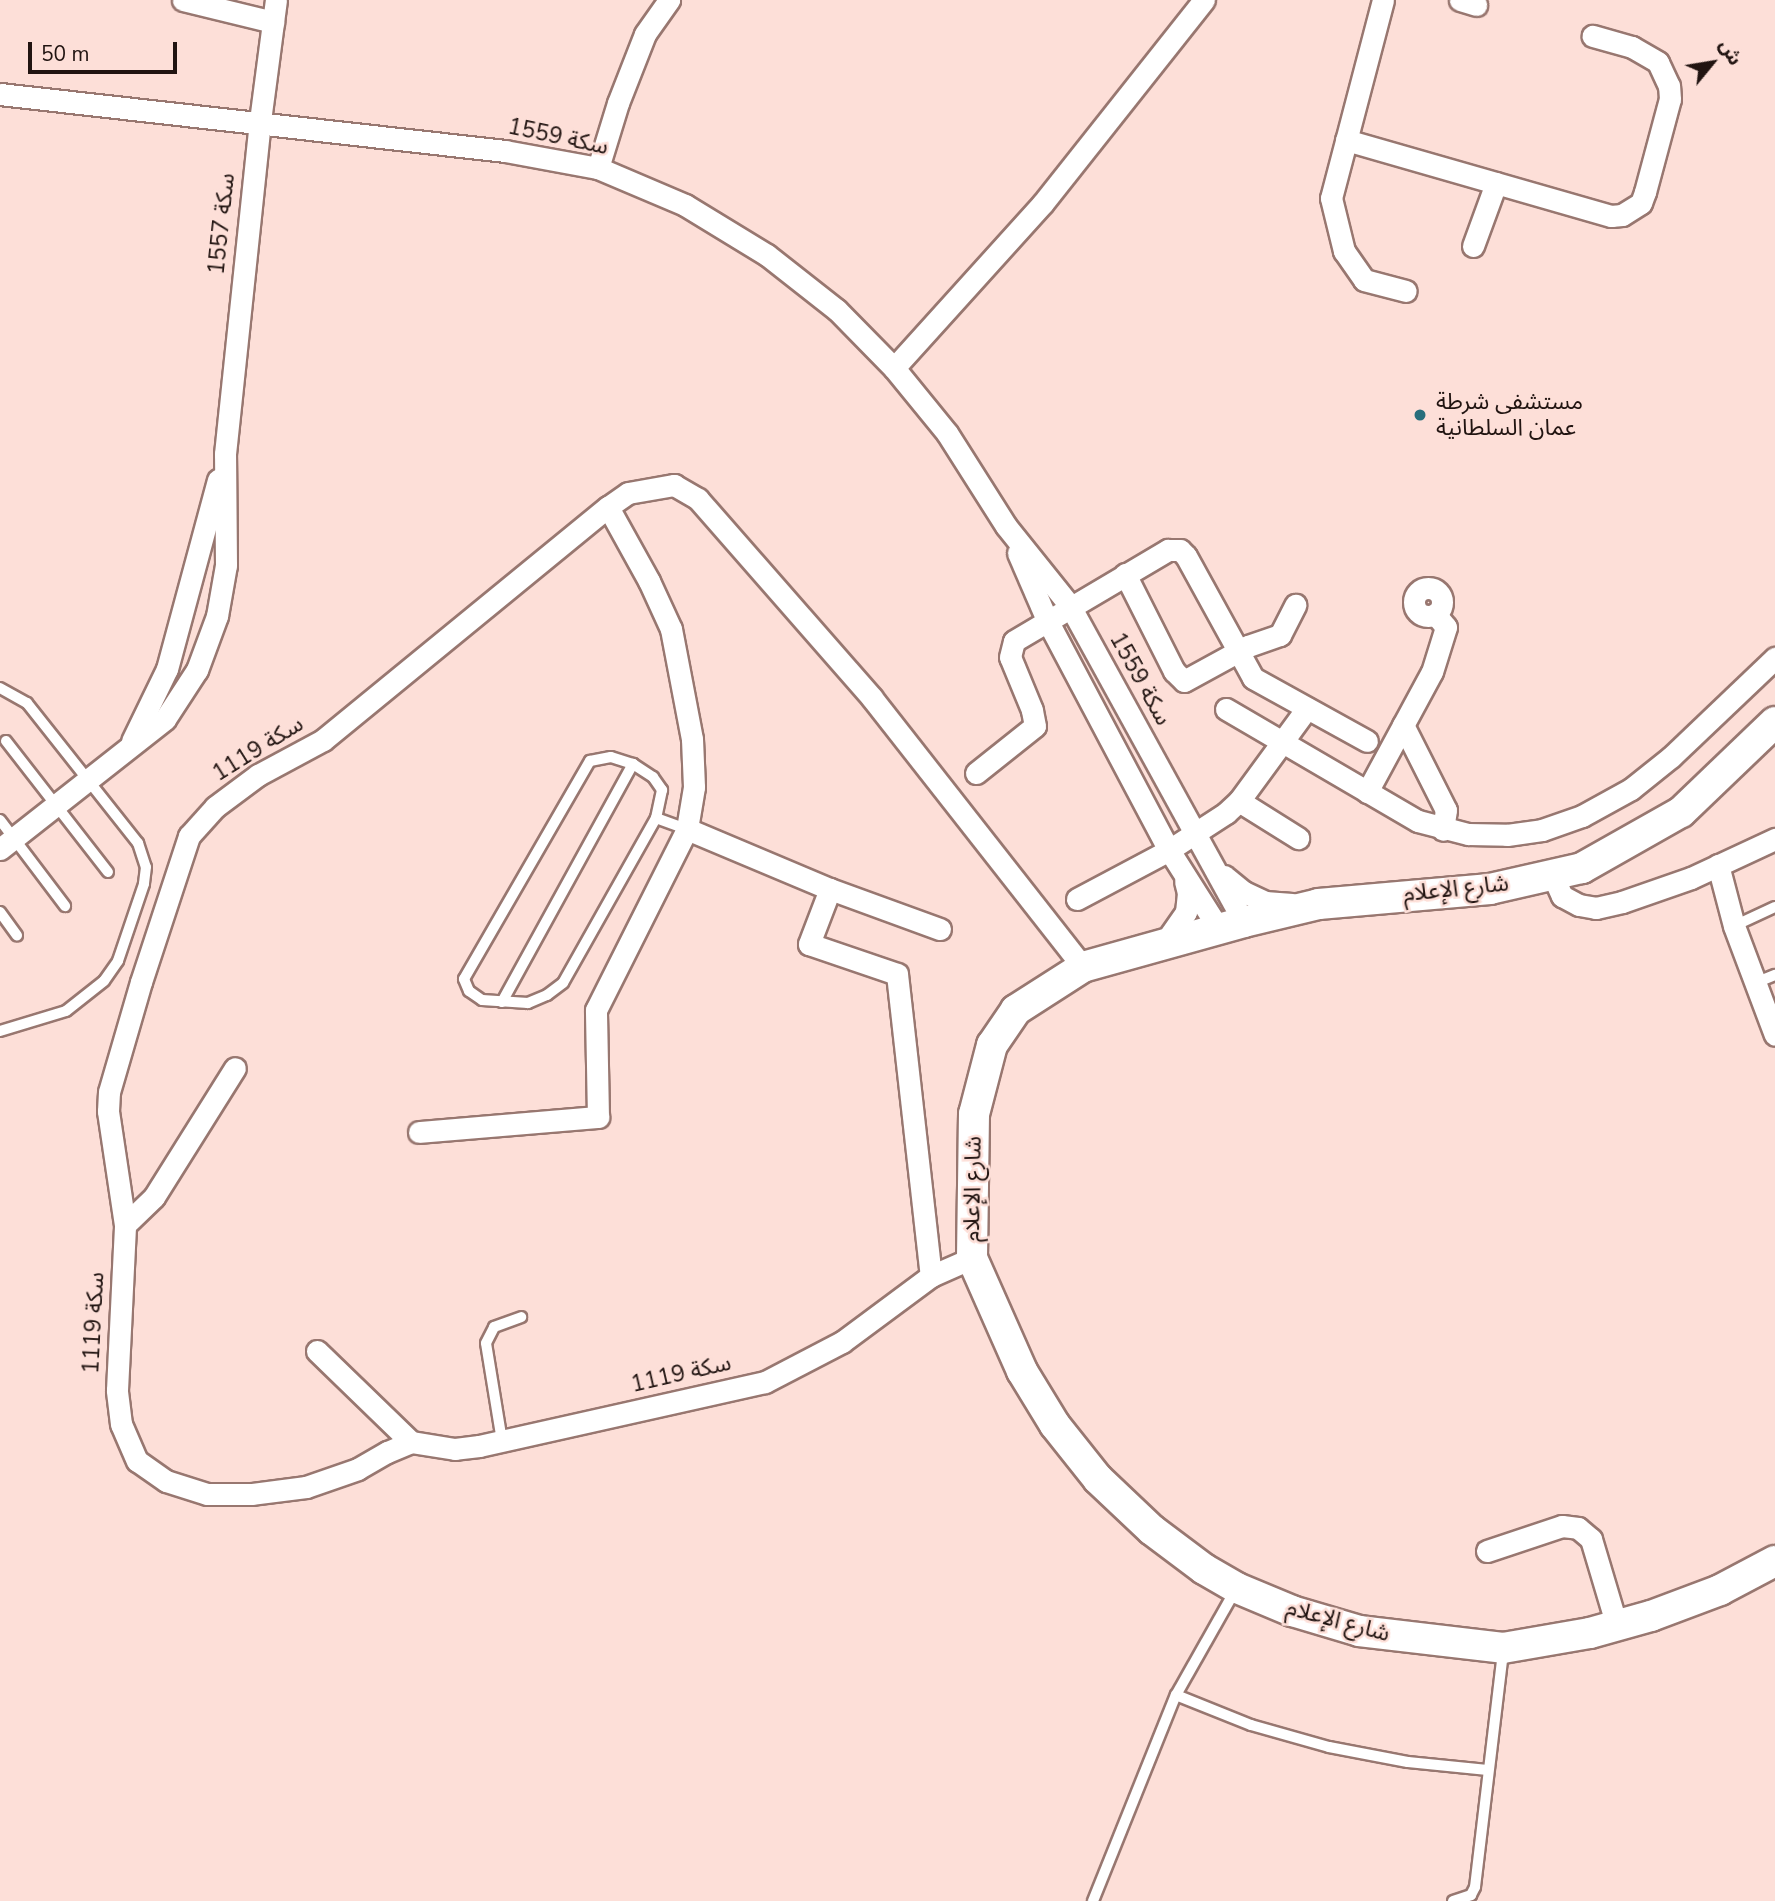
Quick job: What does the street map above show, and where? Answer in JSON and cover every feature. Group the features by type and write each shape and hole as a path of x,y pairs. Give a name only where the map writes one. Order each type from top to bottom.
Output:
{"main road":[{"name":"شارع الإعلام","path":"1775,722 1681,812 1582,868 1490,889 1319,904 1232,925 1083,967 1016,1010 992,1045 974,1114 972,1258 1022,1371 1055,1425 1098,1479 1152,1530 1237,1588 1292,1611 1359,1631 1503,1648 1617,1626 1720,1590 1775,1561"}],"street":[{"path":"183,0 273,22"},
{"name":"سكة 1557","path":"7,843 164,719 197,670 212,629 224,579 225,454 260,121 276,0"},
{"path":"598,168 618,103 645,34 669,0"},
{"path":"894,368 1043,203 1204,0"},
{"path":"1383,0 1331,198 1344,251 1364,280 1406,291"},
{"path":"1346,139 1611,216 1622,215 1641,203 1670,99 1669,86 1658,62 1632,47 1593,36"},
{"name":"سكة 1559","path":"0,94 260,121 505,151 598,168 685,205 768,255 837,310 894,368 947,433 1006,526 1070,606 1213,867 1232,925"},
{"path":"1473,246 1496,183"},
{"name":"سكة 1557","path":"130,747 167,669 225,454"},
{"name":"سكة 1119","path":"972,1258 930,1276 842,1342 765,1382 502,1441 455,1448 411,1442 330,1480 306,1487 252,1494 207,1494 166,1481 137,1461 121,1424 117,1391 125,1225 110,1134 109,1092 189,836 215,807 258,775 323,740 628,493 674,485 698,499 872,698 1083,967"},
{"path":"419,1132 598,1117 596,1010 687,830 694,787 692,739 671,629 649,581 608,508"},
{"name":"سكة 1559","path":"1006,526 1047,620 1183,875 1188,893 1186,912 1163,946"},
{"path":"976,773 1035,726 1032,710 1010,657 1014,641 1168,550 1180,550 1236,653 1253,678 1367,741"},
{"path":"1125,574 1174,671 1184,681 1236,653 1280,635 1295,605"},
{"path":"192,576 224,579"},
{"path":"1367,792 1432,673 1446,627 1435,614"},
{"path":"178,622 212,629"},
{"path":"1226,709 1387,806 1443,830 1507,835 1542,830 1582,816 1631,789 1671,757 1775,658"},
{"path":"1077,899 1169,850 1239,801 1307,708"},
{"path":"1403,725 1446,810 1443,830"},
{"path":"1239,801 1298,838"},
{"path":"687,830 830,890 940,929"},
{"path":"1553,876 1562,896 1579,905 1596,908 1622,902 1718,865 1775,839"},
{"path":"1718,865 1734,926 1765,979 1775,1035"},
{"name":"سكة 1559","path":"1213,867 1244,892 1265,902 1319,904"},
{"name":"سكة 1559","path":"1183,875 1232,925"},
{"path":"830,890 809,944 897,974 930,1276"},
{"path":"125,1225 147,1207 235,1068"},
{"path":"317,1351 411,1442"},
{"path":"1487,1551 1562,1525 1578,1528 1591,1539 1617,1626"}],"lane":[{"path":"0,688 27,703 142,850 146,876 117,961 86,998 43,1020 0,1031"},
{"path":"6,741 57,803 108,872"},
{"path":"611,757 633,764 653,777 662,790 656,818 563,983 547,995 528,1003 482,1000 469,991 464,979 590,761 611,757"},
{"path":"502,1002 633,764"},
{"path":"656,818 687,830"},
{"path":"0,820 7,843 65,906"},
{"path":"1734,926 1775,908"},
{"path":"0,912 17,935"},
{"path":"502,1441 487,1337 499,1323 521,1317"},
{"path":"1093,1901 1176,1695 1237,1588"},
{"path":"1453,1901 1474,1891 1503,1648"},
{"path":"1176,1695 1251,1725 1329,1747 1408,1762 1488,1770"}],"place":[{"name":"مستشفى شرطة عمان السلطانية","path":"1420,415"}]}
